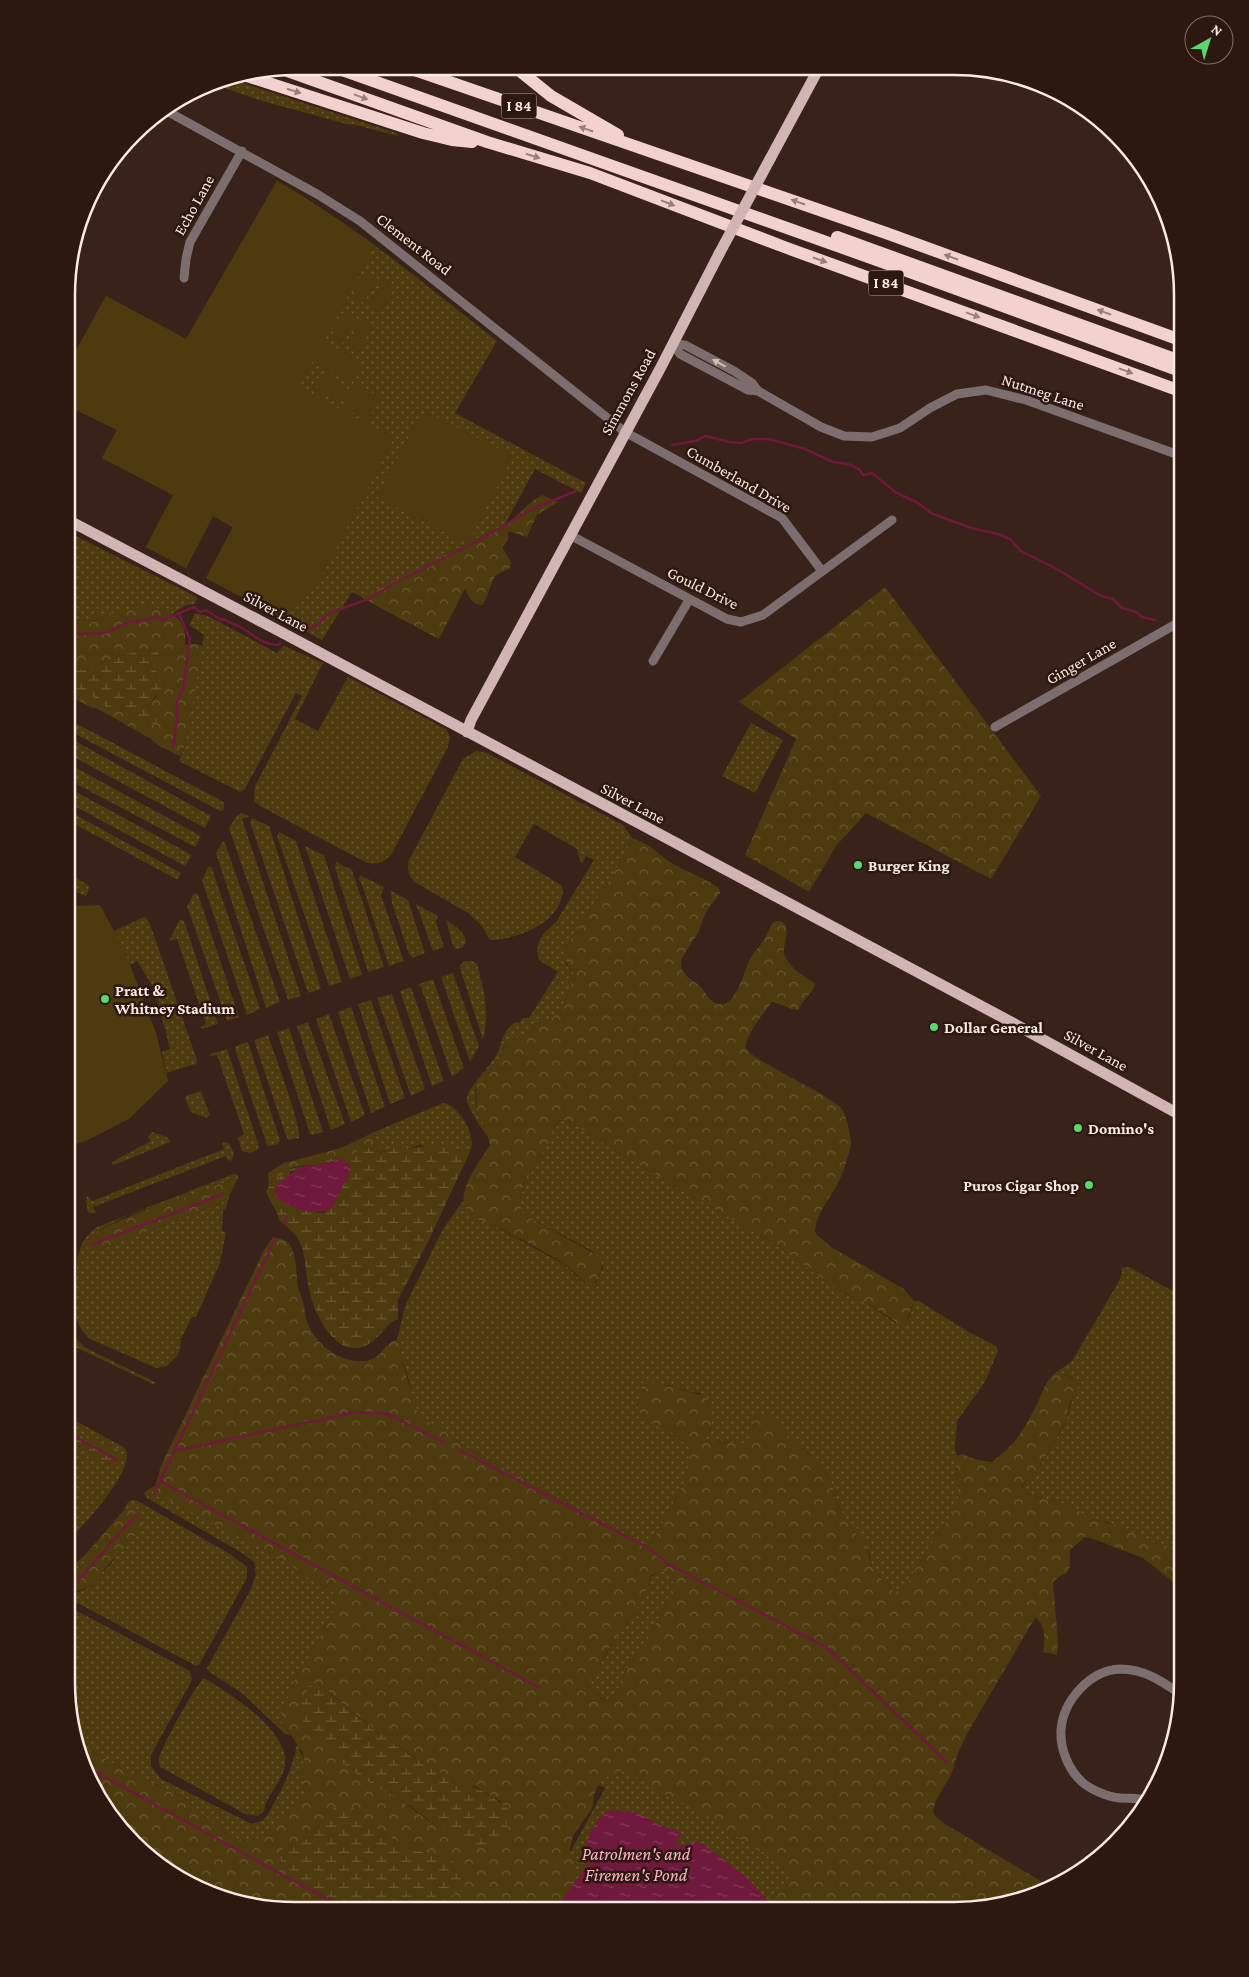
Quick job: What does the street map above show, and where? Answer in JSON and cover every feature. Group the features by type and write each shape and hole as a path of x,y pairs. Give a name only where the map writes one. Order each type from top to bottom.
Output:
{"highway":[{"name":"I 84","path":"299,75 487,142 590,173 788,248 1174,389"},
{"path":"356,75 1174,369"},
{"path":"382,75 1174,359"},
{"name":"I 84","path":"429,75 886,233 1174,338"},
{"path":"525,75 550,96 610,130 632,145"},
{"path":"255,79 423,133 458,140 487,142"},
{"path":"590,173 656,186 671,187"}],"main road":[{"name":"Simmons Road","path":"467,732 471,720 815,75"},
{"name":"Silver Lane","path":"75,524 1000,1016 1174,1112"}],"street":[{"name":"Clement Road","path":"171,113 318,194 360,221 625,432"},
{"name":"Echo Lane","path":"184,278 190,242 242,151"},
{"name":"Nutmeg Lane","path":"673,344 680,354 743,382 748,390 758,392 820,427 844,436 872,437 900,428 930,408 957,394 986,390 1026,400 1174,453"},
{"name":"Cumberland Drive","path":"625,432 782,518 822,571"},
{"name":"Gould Drive","path":"570,535 689,600 727,619 741,622 763,615 892,520"},
{"path":"653,661 689,600"},
{"name":"Ginger Lane","path":"995,727 1174,625"},
{"path":"1140,1799 1120,1798 1103,1794 1083,1782 1069,1766 1062,1747 1061,1729 1067,1710 1076,1694 1088,1681 1112,1670 1138,1671 1155,1677 1174,1690"}],"green space":[{"path":"239,82 396,133 398,136 350,125 259,100 223,87"},
{"path":"277,181 306,198 363,237 497,341 455,413 586,483 581,493 535,469 505,524 424,566 439,639 352,592 322,640 206,578 233,527 213,516 186,568 146,547 173,495 102,458 117,430 75,409 75,352 106,296 186,339"},
{"path":"277,181 309,200 375,245 324,341 362,362 351,383 312,362 299,387 394,438 319,581 283,620 206,578 233,527 213,516 186,568 146,547 173,495 102,458 117,430 75,409 75,352 106,296 186,339"},
{"path":"365,270 377,277 364,303 352,297"},
{"path":"383,280 395,286 381,312 369,306"},
{"path":"345,310 357,317 343,343 331,337"},
{"path":"361,319 373,325 359,352 347,345"},
{"path":"324,375 347,387 339,403 316,390"},
{"path":"354,383 381,397 368,421 342,407"},
{"path":"428,413 513,456 467,544 377,497 420,415"},
{"path":"542,495 558,502 537,515 527,537 508,531 508,540 502,547 511,562 510,568 495,576 483,605 474,602 465,589 439,639 362,598 505,524"},
{"path":"75,536 197,597 195,604 186,605 172,614 149,606 75,622"},
{"path":"885,587 1041,796 991,879 866,813 836,846 809,892 745,855 796,739 739,702"},
{"path":"143,606 155,607 172,614 180,621 184,628 185,645 196,644 203,646 185,745 180,756 161,747 148,737 96,708 92,708 75,699 75,693 91,695 106,707 125,711 144,723 150,704 157,696 158,677 155,669 158,652 142,649 87,670 75,669 75,621"},
{"path":"195,613 208,616 277,653 284,646 323,663 295,719 318,731 348,677 446,729 450,737 448,747 391,855 386,859 378,863 367,863 254,801 255,786 302,696 296,693 245,789 240,792 179,761 185,745 204,635 189,625"},
{"path":"142,649 158,652 161,658 155,669 162,687 150,704 149,711 157,717 156,725 144,723 125,711 106,707 91,695 75,693 75,669 87,670"},
{"path":"75,723 220,800 224,803 224,810 220,811 75,734"},
{"path":"751,723 783,740 755,793 722,776"},
{"path":"75,741 211,816 205,828 75,758"},
{"path":"476,751 487,753 623,825 633,839 619,865 566,947 564,952 566,964 573,973 573,979 564,1004 553,1017 538,1024 530,1032 510,1041 498,1060 478,1079 496,1056 508,1029 516,1022 519,1023 523,1018 529,1018 558,972 539,960 537,951 539,941 544,933 556,922 594,860 586,856 582,863 577,849 534,824 515,857 561,885 562,895 557,908 542,923 522,934 490,940 482,926 468,913 416,883 409,873 409,860 463,759"},
{"path":"75,767 201,836 195,847 75,783"},
{"path":"75,791 192,855 185,866 75,806"},
{"path":"241,813 250,816 242,819 301,996 288,1000 229,828"},
{"path":"75,814 181,873 176,879 75,824"},
{"path":"252,818 271,827 270,829 321,989 308,993 250,822"},
{"path":"279,832 296,841 342,982 329,986 277,836"},
{"path":"633,839 653,849 682,869 719,888 720,893 706,912 698,933 685,952 681,963 684,973 702,988 711,1000 719,1004 731,999 740,984 751,958 773,923 780,921 786,926 785,957 796,970 815,983 814,987 802,1002 799,1010 772,1002 748,1037 746,1048 760,1060 822,1094 842,1109 850,1134 851,1147 839,1181 817,1220 815,1233 831,1247 904,1289 914,1301 905,1323 900,1325 869,1304 839,1291 778,1246 565,1120 559,1121 555,1125 549,1142 528,1176 523,1186 521,1205 523,1214 599,1256 602,1264 599,1276 591,1286 557,1259 496,1226 479,1220 466,1209 464,1197 468,1182 490,1145 486,1128 477,1113 476,1084 478,1079 498,1060 510,1041 530,1032 538,1024 553,1017 564,1004 573,979 573,973 564,958 563,952 619,865"},
{"path":"224,840 280,1002 266,1008 216,853"},
{"path":"305,846 324,855 362,975 350,979"},
{"path":"336,862 352,870 384,967 368,972 335,868"},
{"path":"211,866 260,1009 247,1015 202,880"},
{"path":"360,875 384,887 381,895 404,961 389,966 359,880"},
{"path":"75,878 88,885 89,888 86,896 75,891"},
{"path":"391,891 408,900 425,953 413,958 409,954 392,903"},
{"path":"194,893 198,894 239,1017 227,1021 187,906"},
{"path":"416,904 438,916 436,922 444,947 433,951"},
{"name":"Pratt & Whitney Stadium","path":"100,905 124,949 156,1033 168,1081 129,1119 75,1145 75,906"},
{"path":"144,917 147,918 151,927 197,1060 196,1064 166,1073 162,1052 170,1049 155,990 137,961 130,965 114,931"},
{"path":"180,919 184,921 218,1024 202,1029 200,1027 206,1024 177,939 169,941"},
{"path":"446,920 459,930 466,939 466,943 461,948 456,949 453,946"},
{"path":"465,961 472,961 477,964 482,983 486,1011 483,1040 460,968 460,965"},
{"path":"453,973 479,1046 470,1062 441,977"},
{"path":"433,979 464,1068 452,1077 421,987 417,985"},
{"path":"411,987 444,1081 432,1086 400,991"},
{"path":"392,994 425,1089 411,1096 377,998"},
{"path":"371,1000 405,1098 390,1104 358,1004"},
{"path":"351,1007 385,1107 371,1113 338,1012"},
{"path":"329,1014 365,1115 351,1122 316,1019"},
{"path":"308,1022 345,1124 331,1130 297,1026"},
{"path":"289,1028 323,1132 312,1135 310,1134 277,1032"},
{"path":"268,1035 297,1120 299,1138 289,1140 286,1136 254,1040"},
{"path":"248,1042 280,1140 278,1144 267,1145 235,1049 236,1046"},
{"path":"227,1049 259,1146 257,1150 249,1153 242,1151 238,1138 244,1134 217,1055 209,1056 210,1054"},
{"path":"478,1079 475,1090 477,1113 490,1139 479,1125 466,1101 469,1091"},
{"path":"201,1091 210,1115 206,1118 191,1112 185,1099 186,1096"},
{"path":"443,1103 456,1110 466,1124 472,1140 469,1154 439,1144 430,1147 420,1145 407,1149 377,1152 378,1145 372,1133"},
{"path":"565,1120 778,1246 839,1291 869,1304 895,1323 908,1319 914,1301 919,1301 967,1331 996,1346 998,1351 985,1382 957,1421 955,1448 957,1456 955,1462 959,1502 911,1576 907,1587 895,1592 886,1585 872,1567 866,1545 845,1518 835,1497 831,1480 804,1448 789,1440 775,1422 765,1415 759,1415 755,1419 751,1436 744,1443 709,1442 705,1439 711,1429 700,1393 688,1392 672,1385 661,1386 639,1400 637,1405 649,1421 670,1430 690,1448 691,1453 685,1481 655,1537 649,1545 643,1545 465,1447 440,1428 425,1420 417,1411 401,1357 400,1345 397,1340 405,1306 443,1229 463,1201 471,1215 497,1227 565,1265 584,1283 596,1283 603,1267 594,1252 523,1214 519,1202 526,1179 549,1141 555,1125 559,1121"},
{"path":"152,1132 167,1137 170,1142 114,1165 112,1162 151,1141 148,1137"},
{"path":"372,1133 378,1145 377,1152 365,1148 353,1154 294,1167 271,1183 269,1187 268,1173 284,1163 341,1148"},
{"path":"224,1142 230,1144 234,1155 232,1160 229,1161 226,1156 93,1207 96,1213 88,1212 87,1196 92,1201 224,1149 222,1144"},
{"path":"439,1144 469,1154 429,1240 398,1300 398,1320 391,1323 375,1340 367,1345 356,1348 345,1346 328,1332 315,1310 311,1299 304,1254 300,1243 294,1233 280,1221 266,1191 274,1181 293,1168 352,1154 362,1149 369,1148 382,1152 391,1150 398,1145 407,1149","holes":["337,1160 349,1175 324,1213 287,1205 290,1172 303,1166"]},
{"path":"234,1174 238,1175 226,1208 223,1211 222,1231 226,1233 220,1263 196,1317 192,1317 181,1339 180,1350 177,1356 167,1366 156,1368 90,1339 80,1327 75,1308 75,1286 81,1246 97,1227","holes":["235,1178 227,1199 99,1250 95,1234 114,1222 147,1208 202,1193"]},
{"path":"236,1178 227,1199 221,1203 99,1250 88,1248 85,1242 99,1231 114,1223 167,1201 181,1199"},
{"path":"273,1237 289,1243 292,1249 298,1287 303,1300 306,1319 316,1339 330,1351 354,1361 369,1360 379,1355 388,1344 397,1340 400,1345 401,1357 417,1411 425,1420 440,1428 465,1447 643,1545 649,1545 655,1537 685,1481 691,1453 690,1448 670,1430 649,1421 637,1410 642,1384 645,1379 661,1386 672,1385 688,1392 706,1396 712,1417 711,1428 705,1438 709,1442 744,1443 751,1435 755,1419 759,1415 765,1415 775,1422 789,1440 804,1448 831,1480 835,1497 845,1518 866,1545 872,1567 886,1585 895,1592 907,1587 911,1576 959,1502 955,1461 957,1456 962,1454 978,1460 992,1462 1020,1434 1050,1378 1058,1371 1078,1381 1078,1386 1070,1402 1066,1421 1037,1471 1025,1482 1022,1492 1068,1505 1093,1519 1119,1526 1156,1544 1174,1547 1174,1583 1143,1558 1085,1537 1070,1550 1070,1566 1067,1573 1053,1582 1058,1640 1057,1655 1043,1652 1043,1628 1039,1620 1035,1618 968,1732 958,1753 951,1775 936,1800 933,1811 935,1816 945,1824 1042,1883 1025,1890 997,1898 969,1902 773,1902 788,1879 788,1873 777,1859 750,1846 712,1819 692,1807 675,1801 625,1770 607,1777 597,1787 592,1808 572,1839 570,1849 575,1870 574,1876 560,1902 449,1902 465,1873 459,1863 403,1846 374,1827 353,1808 326,1812 312,1837 286,1846 306,1883 338,1902 280,1902 238,1895 224,1890 185,1873 161,1857 139,1838 120,1816 104,1792 85,1748 144,1780 180,1796 218,1827 239,1839 250,1840 261,1837 305,1796 301,1769 304,1759 303,1753 282,1722 281,1716 295,1679 307,1661 333,1612 335,1601 333,1591 309,1578 273,1554 175,1504 157,1491 155,1486 161,1466 264,1250","holes":["662,1571 671,1573 674,1578 671,1590 659,1618 631,1662 616,1693 607,1702 594,1693 589,1684 606,1653 639,1605 649,1584 650,1576","319,1684 385,1738 453,1780 476,1787 502,1802 442,1829 404,1803 298,1711 309,1686"]},
{"path":"1129,1267 1174,1292 1174,1547 1156,1544 1110,1523 1093,1519 1068,1505 1022,1492 1024,1484 1037,1471 1065,1423 1078,1386 1073,1378 1058,1371 1072,1361 1119,1281 1122,1273 1121,1268"},
{"path":"75,1337 84,1347 157,1383 153,1384 75,1347"},
{"path":"75,1420 125,1448 127,1457 118,1480 75,1534"},
{"path":"75,1430 90,1440 118,1449 120,1457 118,1462 110,1465 75,1446"},
{"path":"155,1486 157,1491 273,1554 309,1578 333,1591 335,1601 333,1612 307,1661 295,1679 281,1716 282,1722 291,1736 285,1734 242,1693 209,1672 207,1668 251,1589 256,1574 254,1562 242,1553 147,1498 144,1494"},
{"path":"136,1500 230,1554 247,1567 247,1578 199,1665 196,1666 75,1602 75,1592 93,1585 120,1551 129,1508 123,1511 128,1502"},
{"path":"129,1508 135,1510 144,1518 139,1531 100,1574 93,1585 75,1592 75,1573 86,1561 84,1556 123,1511"},
{"path":"84,1556 86,1561 75,1573 75,1564"},
{"path":"662,1571 671,1573 674,1578 665,1605 654,1627 626,1671 616,1694 607,1702 594,1693 589,1684 606,1654 639,1605 649,1585 650,1577"},
{"path":"75,1610 190,1671 192,1680 151,1755 151,1766 161,1779 252,1824 263,1820 282,1789 297,1744 304,1759 301,1769 305,1796 302,1801 261,1837 250,1840 239,1839 218,1827 180,1796 144,1780 85,1748 82,1739 75,1697"},
{"path":"204,1678 244,1704 258,1716 280,1742 285,1756 284,1770 267,1800 264,1811 258,1816 247,1815 160,1767 159,1756 187,1703"},
{"path":"314,1683 319,1684 370,1726 423,1763 480,1790 501,1803 510,1811 503,1833 496,1843 492,1847 477,1847 454,1837 401,1800 361,1777 342,1762 298,1716 299,1708 309,1686"},
{"path":"578,1730 935,1902 543,1902 605,1788 560,1764"},
{"path":"342,1805 353,1808 374,1827 403,1846 459,1863 463,1868 466,1878 450,1902 338,1902 306,1883 288,1869 281,1861 280,1855 281,1850 286,1846 312,1837 326,1812"}],"water":[{"path":"341,1159 349,1164 351,1170 332,1208 319,1212 300,1210 277,1197 274,1191 279,1183 299,1167"},
{"name":"Patrolmen's and Firemen's Pond","path":"611,1810 638,1813 660,1825 679,1832 681,1835 676,1843 677,1846 692,1842 703,1844 740,1872 767,1902 561,1902 590,1861 591,1858 585,1848 594,1826"}],"waterway":[{"path":"672,445 695,441 706,436 741,443 753,439 769,439 805,449 833,462 848,464 859,469 863,475 872,473 895,492 918,503 931,513 971,528 998,534 1010,539 1021,551 1057,569 1101,596 1113,599 1122,608 1136,612 1142,617 1155,620"},
{"path":"304,630 316,626 326,616 335,611 369,599 395,583 473,544 534,508 576,491"},
{"path":"75,635 105,633 132,621 139,622 156,617 163,620 194,607 200,612 206,610 221,620 224,619 263,641 273,645 280,643"},
{"path":"173,747 177,720 177,702 183,689 190,639 179,614"},
{"path":"91,1245 223,1194"},
{"path":"284,1223 287,1217"},
{"path":"154,1494 275,1239"},
{"path":"175,1451 356,1412 388,1414 445,1443"},
{"path":"75,1436 117,1460"},
{"path":"459,1450 647,1547 668,1564 826,1647 947,1762"},
{"path":"160,1481 540,1688"},
{"path":"75,1584 136,1515"},
{"path":"94,1771 332,1902"}],"place":[{"name":"Burger King","path":"858,865"},
{"name":"Pratt & Whitney Stadium","path":"105,999"},
{"name":"Dollar General","path":"934,1027"},
{"name":"Domino's","path":"1078,1128"},
{"name":"Puros Cigar Shop","path":"1089,1185"}]}
